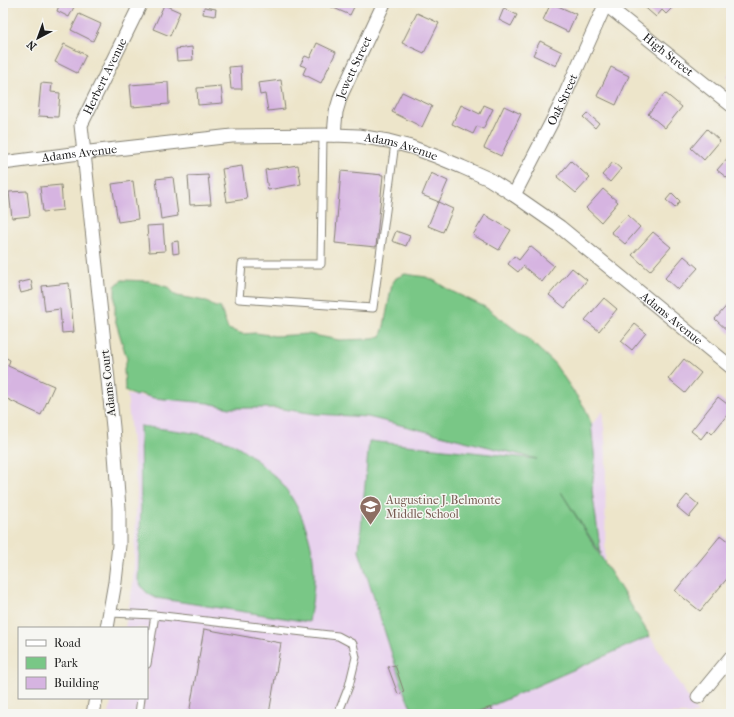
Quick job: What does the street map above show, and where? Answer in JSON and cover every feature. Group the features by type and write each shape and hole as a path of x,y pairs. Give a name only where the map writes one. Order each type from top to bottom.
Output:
{"street":[{"name":"Herbert Avenue","path":"84,153 81,125 141,3"},
{"name":"Jewett Street","path":"328,135 341,95 384,3"},
{"name":"High Street","path":"606,4 731,105"},
{"name":"Oak Street","path":"514,194 561,104 606,4"},
{"name":"Adams Avenue","path":"3,163 232,136 358,136 411,147 489,179 514,194 560,227 731,367"},
{"name":"Adams Court","path":"84,153 120,514 120,545 107,627"},
{"path":"698,697 731,657"},
{"path":"93,714 96,699"}],"lane":[{"path":"328,135 321,264 242,264 239,299 373,308 395,143"},
{"path":"110,613 155,615 338,636 353,644 356,657 338,714"},
{"path":"148,658 155,615"},
{"path":"139,714 142,699"}],"shaded area":[{"name":"Augustine J. Belmonte Middle School","path":"127,395 581,437 603,411 606,454 605,563 698,714 109,714 112,699 148,699 148,627 125,627 133,584 137,491"}],"green space":[{"path":"405,274 426,277 485,307 528,339 554,363 585,408 591,423 595,461 592,490 601,554 561,492 650,636 473,714 414,714 404,692 359,551 369,441 537,459 368,417 316,414 276,408 230,408 208,403 154,398 140,394 135,396 125,390 124,369 127,359 115,319 115,286 122,280 149,281 170,288 172,293 177,296 205,301 215,307 220,307 228,329 243,334 256,333 275,336 308,334 339,340 373,339 381,336 392,284 396,278"},
{"path":"140,426 197,434 229,442 248,453 278,479 294,501 309,539 314,566 314,580 309,622 156,598 143,589 138,580 141,507"}],"building":[{"path":"60,3 71,3 75,5 69,17 57,11"},
{"path":"330,3 356,3 350,15 329,6"},
{"path":"551,3 576,14 568,32 543,20"},
{"path":"640,3 670,3 674,6 666,14 662,10 656,17"},
{"path":"164,5 180,12 170,36 153,29"},
{"path":"204,7 216,9 215,16 203,14"},
{"path":"504,8 517,15 511,26 499,20"},
{"path":"417,13 439,23 424,53 402,43"},
{"path":"79,14 101,24 93,41 71,30"},
{"path":"540,41 562,52 556,66 533,55"},
{"path":"317,43 336,52 321,83 303,74 306,67 300,65 305,56 310,58"},
{"path":"64,44 86,55 77,73 55,62"},
{"path":"192,47 193,60 177,61 176,49"},
{"path":"241,66 242,89 231,89 229,67"},
{"path":"611,67 629,76 616,105 597,96"},
{"path":"731,72 731,80 727,76"},
{"path":"281,80 285,109 268,111 265,94 260,95 258,83"},
{"path":"168,82 169,104 132,107 130,85"},
{"path":"41,83 52,84 51,92 60,93 58,117 38,116"},
{"path":"221,86 223,103 198,105 197,88"},
{"path":"402,92 432,106 422,127 392,112"},
{"path":"665,93 682,107 665,128 648,114"},
{"path":"461,105 480,114 484,105 493,109 483,129 477,126 473,134 452,124"},
{"path":"504,106 521,114 501,156 484,148"},
{"path":"587,113 599,123 595,128 583,117"},
{"path":"707,129 720,141 704,160 691,148"},
{"path":"730,155 731,156 731,181 717,170"},
{"path":"571,161 590,178 576,193 557,177"},
{"path":"613,162 621,169 610,182 602,175"},
{"path":"298,165 301,184 268,190 265,170"},
{"path":"242,166 247,199 227,202 222,169"},
{"path":"341,171 383,175 376,247 335,243"},
{"path":"431,173 448,181 439,202 422,195"},
{"path":"208,175 211,204 190,205 188,176"},
{"path":"173,177 178,216 161,219 156,179"},
{"path":"133,181 138,219 118,222 112,184"},
{"path":"61,185 63,210 43,212 40,187"},
{"path":"603,189 618,202 601,222 586,208"},
{"path":"27,191 30,216 12,218 9,192"},
{"path":"672,193 680,201 675,208 666,200"},
{"path":"438,202 453,209 443,232 428,226"},
{"path":"485,215 511,230 499,250 473,235"},
{"path":"627,215 640,227 625,244 611,232"},
{"path":"163,225 165,251 149,252 147,226"},
{"path":"396,231 410,236 406,246 392,241"},
{"path":"653,232 671,247 650,271 632,255"},
{"path":"178,241 179,253 173,254 172,242"},
{"path":"530,246 554,266 542,282 523,266 518,272 508,264 514,256 519,260"},
{"path":"684,256 698,268 678,290 665,278"},
{"path":"572,268 587,280 565,308 549,295"},
{"path":"31,280 33,290 21,293 18,283"},
{"path":"69,283 74,332 62,333 60,309 45,311 42,286"},
{"path":"604,298 617,309 599,331 585,320"},
{"path":"731,301 731,334 715,319"},
{"path":"635,324 646,333 632,350 621,341"},
{"path":"3,356 10,360 8,366 54,386 41,415 3,397"},
{"path":"684,359 701,373 685,393 668,379"},
{"path":"718,397 731,407 731,410 712,434 708,430 701,439 691,431"},
{"path":"687,495 699,505 689,517 677,507"},
{"path":"721,535 731,543 731,574 700,611 675,591"},
{"path":"204,629 281,643 269,714 189,714"},
{"path":"395,665 404,692 398,694 388,667"},
{"path":"491,707 494,714 473,714"}],"place":[{"name":"Augustine J. Belmonte Middle School","path":"371,526"}]}
